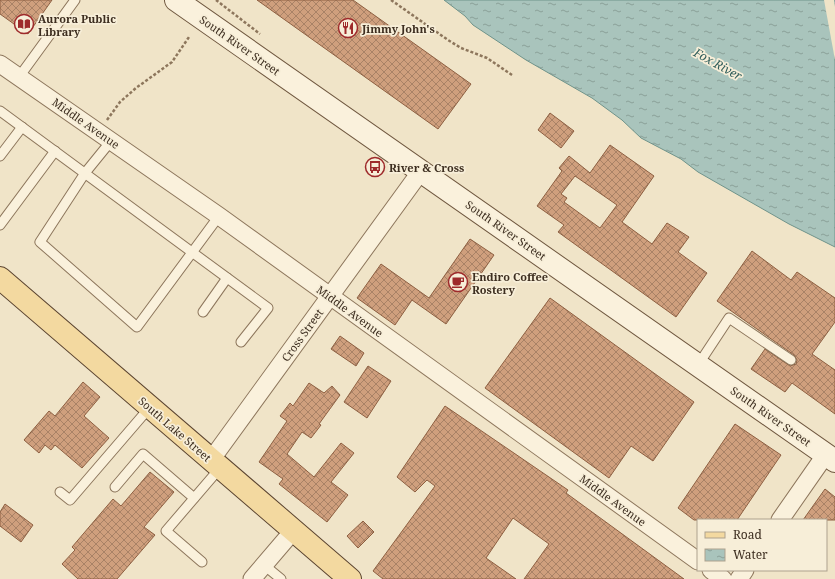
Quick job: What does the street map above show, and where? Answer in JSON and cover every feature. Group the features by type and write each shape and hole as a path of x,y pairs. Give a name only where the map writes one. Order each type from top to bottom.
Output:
{"main road":[{"name":"South Lake Street","path":"0,278 350,579"}],"street":[{"name":"South River Street","path":"176,0 830,457"},
{"name":"Middle Avenue","path":"0,64 219,216 697,560"},
{"name":"Cross Street","path":"215,464 330,296 421,171"},
{"path":"781,519 830,457"},
{"path":"252,579 294,531"},
{"path":"712,571 723,579"}],"lane":[{"path":"19,77 75,0"},
{"path":"0,111 268,308 241,342"},
{"path":"0,156 22,127"},
{"path":"105,137 85,173 40,242 137,327 219,216"},
{"path":"0,226 55,151"},
{"path":"203,312 227,278"},
{"path":"698,365 728,318 791,360"},
{"path":"60,492 70,500 150,407"},
{"path":"115,487 143,454 194,498"},
{"path":"202,562 166,531 194,498 215,464"},
{"path":"264,564 281,579"}],"path":[{"path":"391,0 448,40 461,48 487,58 512,75"},
{"path":"105,137 120,102 136,88 172,62 189,37"}],"water":[{"name":"Fox River","path":"444,0 835,1 835,247 789,224 698,172 681,159 641,138 622,120 592,98 526,60 473,25 465,16"}],"pier":[{"path":"824,0 834,0 835,60"}],"building":[{"name":"Aurora Public Library","path":"0,0 52,0 28,34 0,14"},
{"path":"257,0 353,0 471,84 438,129"},
{"path":"550,113 574,131 561,148 538,130"},
{"path":"610,145 654,176 622,222 652,244 667,223 689,237 678,252 707,273 676,317 558,232 564,225 537,206 562,171 559,168 569,156 590,173","holes":["575,176 617,205 600,228 564,202 567,198 561,194"]},
{"path":"470,239 494,255 446,324 412,300 395,325 357,298 381,264 429,298"},
{"path":"752,251 791,280 797,272 835,298 835,322 812,354 835,370 835,414 792,383 785,392 751,369 765,349 790,366 796,364 797,360 794,355 717,301"},
{"path":"550,298 694,402 653,461 631,446 609,478 485,388"},
{"path":"340,336 364,353 356,366 331,349"},
{"path":"368,366 391,381 367,418 344,402"},
{"path":"83,382 100,397 84,416 109,438 82,468 55,445 51,450 45,445 39,453 24,440 49,411 55,416"},
{"path":"309,383 324,393 332,386 340,395 311,438 302,432 287,454 314,477 341,443 354,453 331,482 348,495 327,522 279,484 283,479 259,462 287,421 280,416 290,403 293,406"},
{"path":"445,406 568,490 566,493 684,579 524,579 549,544 513,518 486,558 516,579 383,579 373,571 435,486 427,480 415,492 397,477"},
{"path":"735,424 781,455 738,519 694,520 678,508"},
{"path":"150,472 174,492 144,527 155,535 117,579 78,579 62,564 75,550 72,547 113,499 121,506"},
{"path":"825,489 835,497 835,520 804,519"},
{"path":"5,504 33,525 21,542 0,526 0,512"},
{"path":"363,521 374,532 358,548 347,536"}],"place":[{"name":"Aurora Public Library","path":"24,24"},
{"name":"Jimmy John's","path":"348,28"},
{"name":"River & Cross","path":"375,167"},
{"name":"Endiro Coffee Rostery","path":"458,282"}]}
